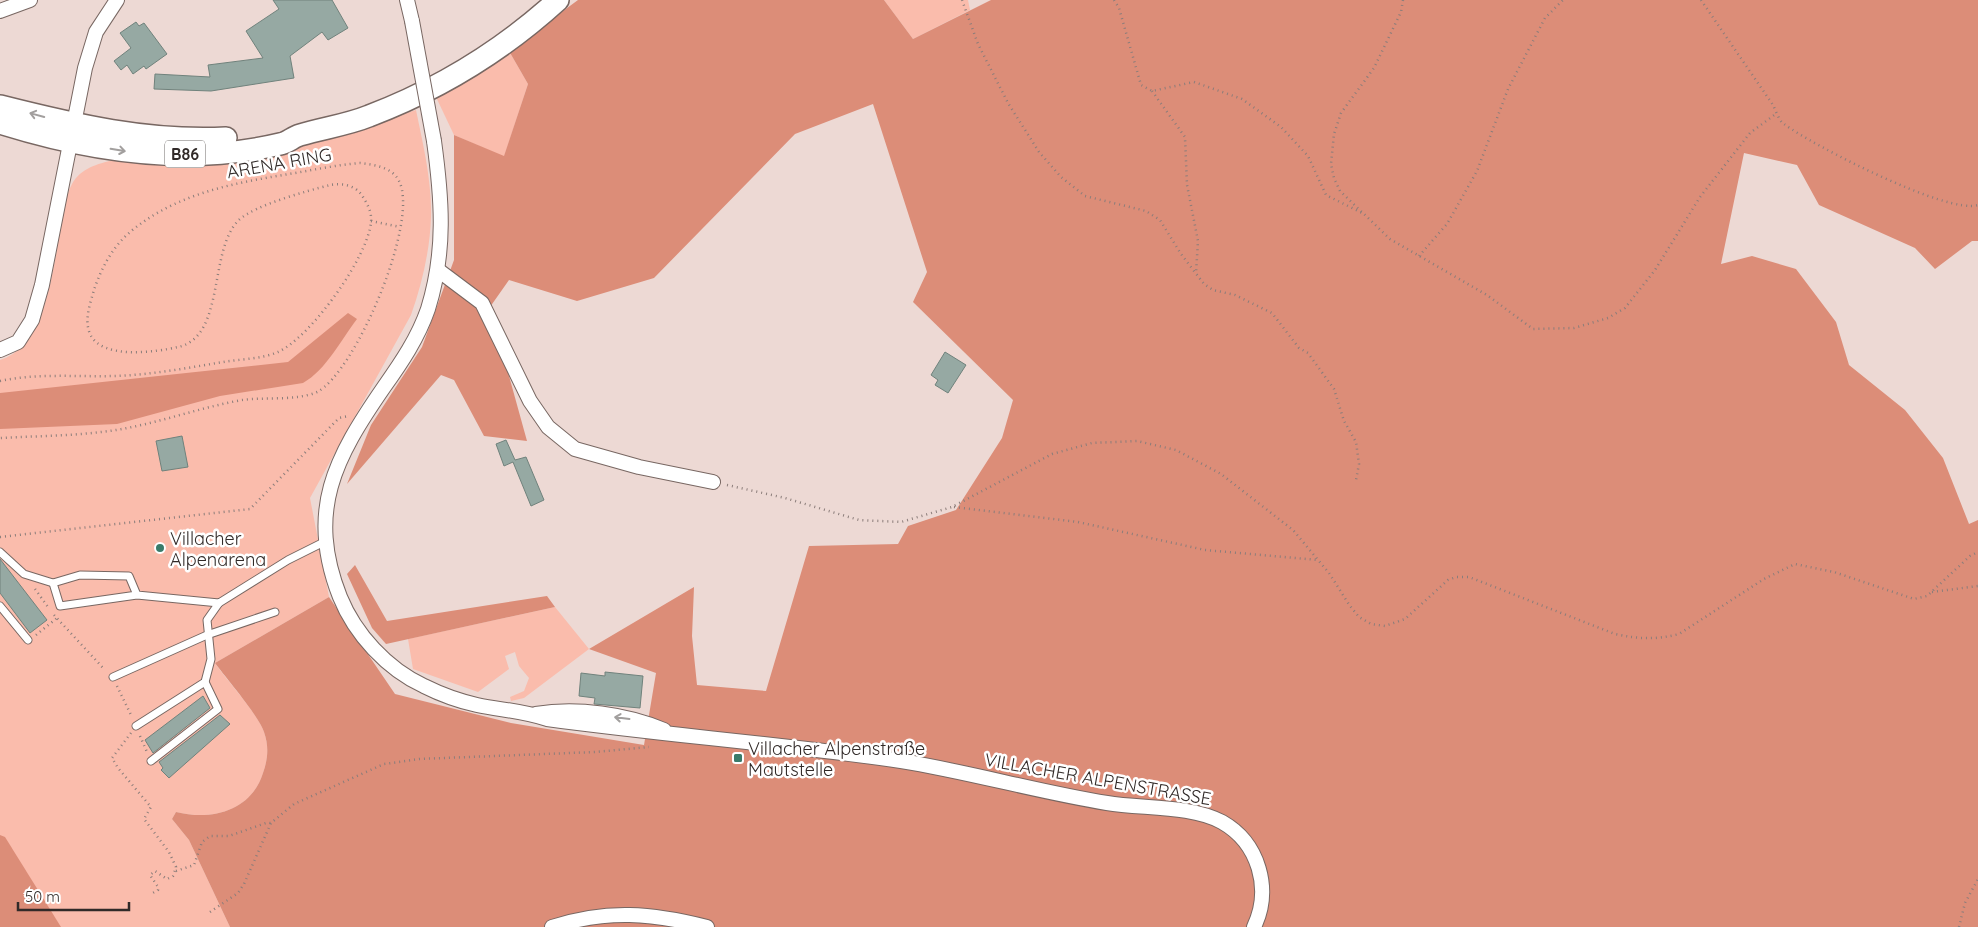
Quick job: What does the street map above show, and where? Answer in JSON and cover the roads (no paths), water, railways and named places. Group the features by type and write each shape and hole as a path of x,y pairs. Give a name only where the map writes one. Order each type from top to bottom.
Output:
{"main road":[{"name":"B86","path":"0,123 72,133 188,139 284,132 298,135 368,117 439,85 487,57 535,21 558,0"},
{"name":"B86","path":"0,106 72,133"}],"street":[{"path":"0,11 30,0"},
{"path":"0,350 18,342 32,320 42,285 85,68 96,32 117,0"},
{"name":"VILLACHER ALPENSTRASSE","path":"406,0 412,21 434,141 442,198 438,270 427,310 409,351 367,412 338,460 330,487 326,514 326,541 330,570 347,613 375,650 391,665 423,686 449,697 476,705 533,714 547,720 644,733 668,732 900,761 1107,803 1205,815 1234,830 1251,849 1261,873 1262,900 1254,927"},
{"path":"438,270 482,303 530,401 548,427 575,449 639,467 713,482"},
{"path":"552,927 580,918 610,914 644,915 708,927"}],"lane":[{"path":"151,761 218,709 205,682 211,659 207,635 207,620 219,603 288,560 326,541"},
{"path":"0,552 24,574 53,583 80,576 129,576 137,596"},
{"path":"53,583 60,606 137,596 219,603"},
{"path":"0,606 32,638"},
{"path":"113,677 207,635 275,612"},
{"path":"136,726 205,682"}],"place":[{"name":"Villacher Alpenarena","path":"160,548"},
{"name":"Villacher Alpenstraße Mautstelle","path":"738,758"}]}
